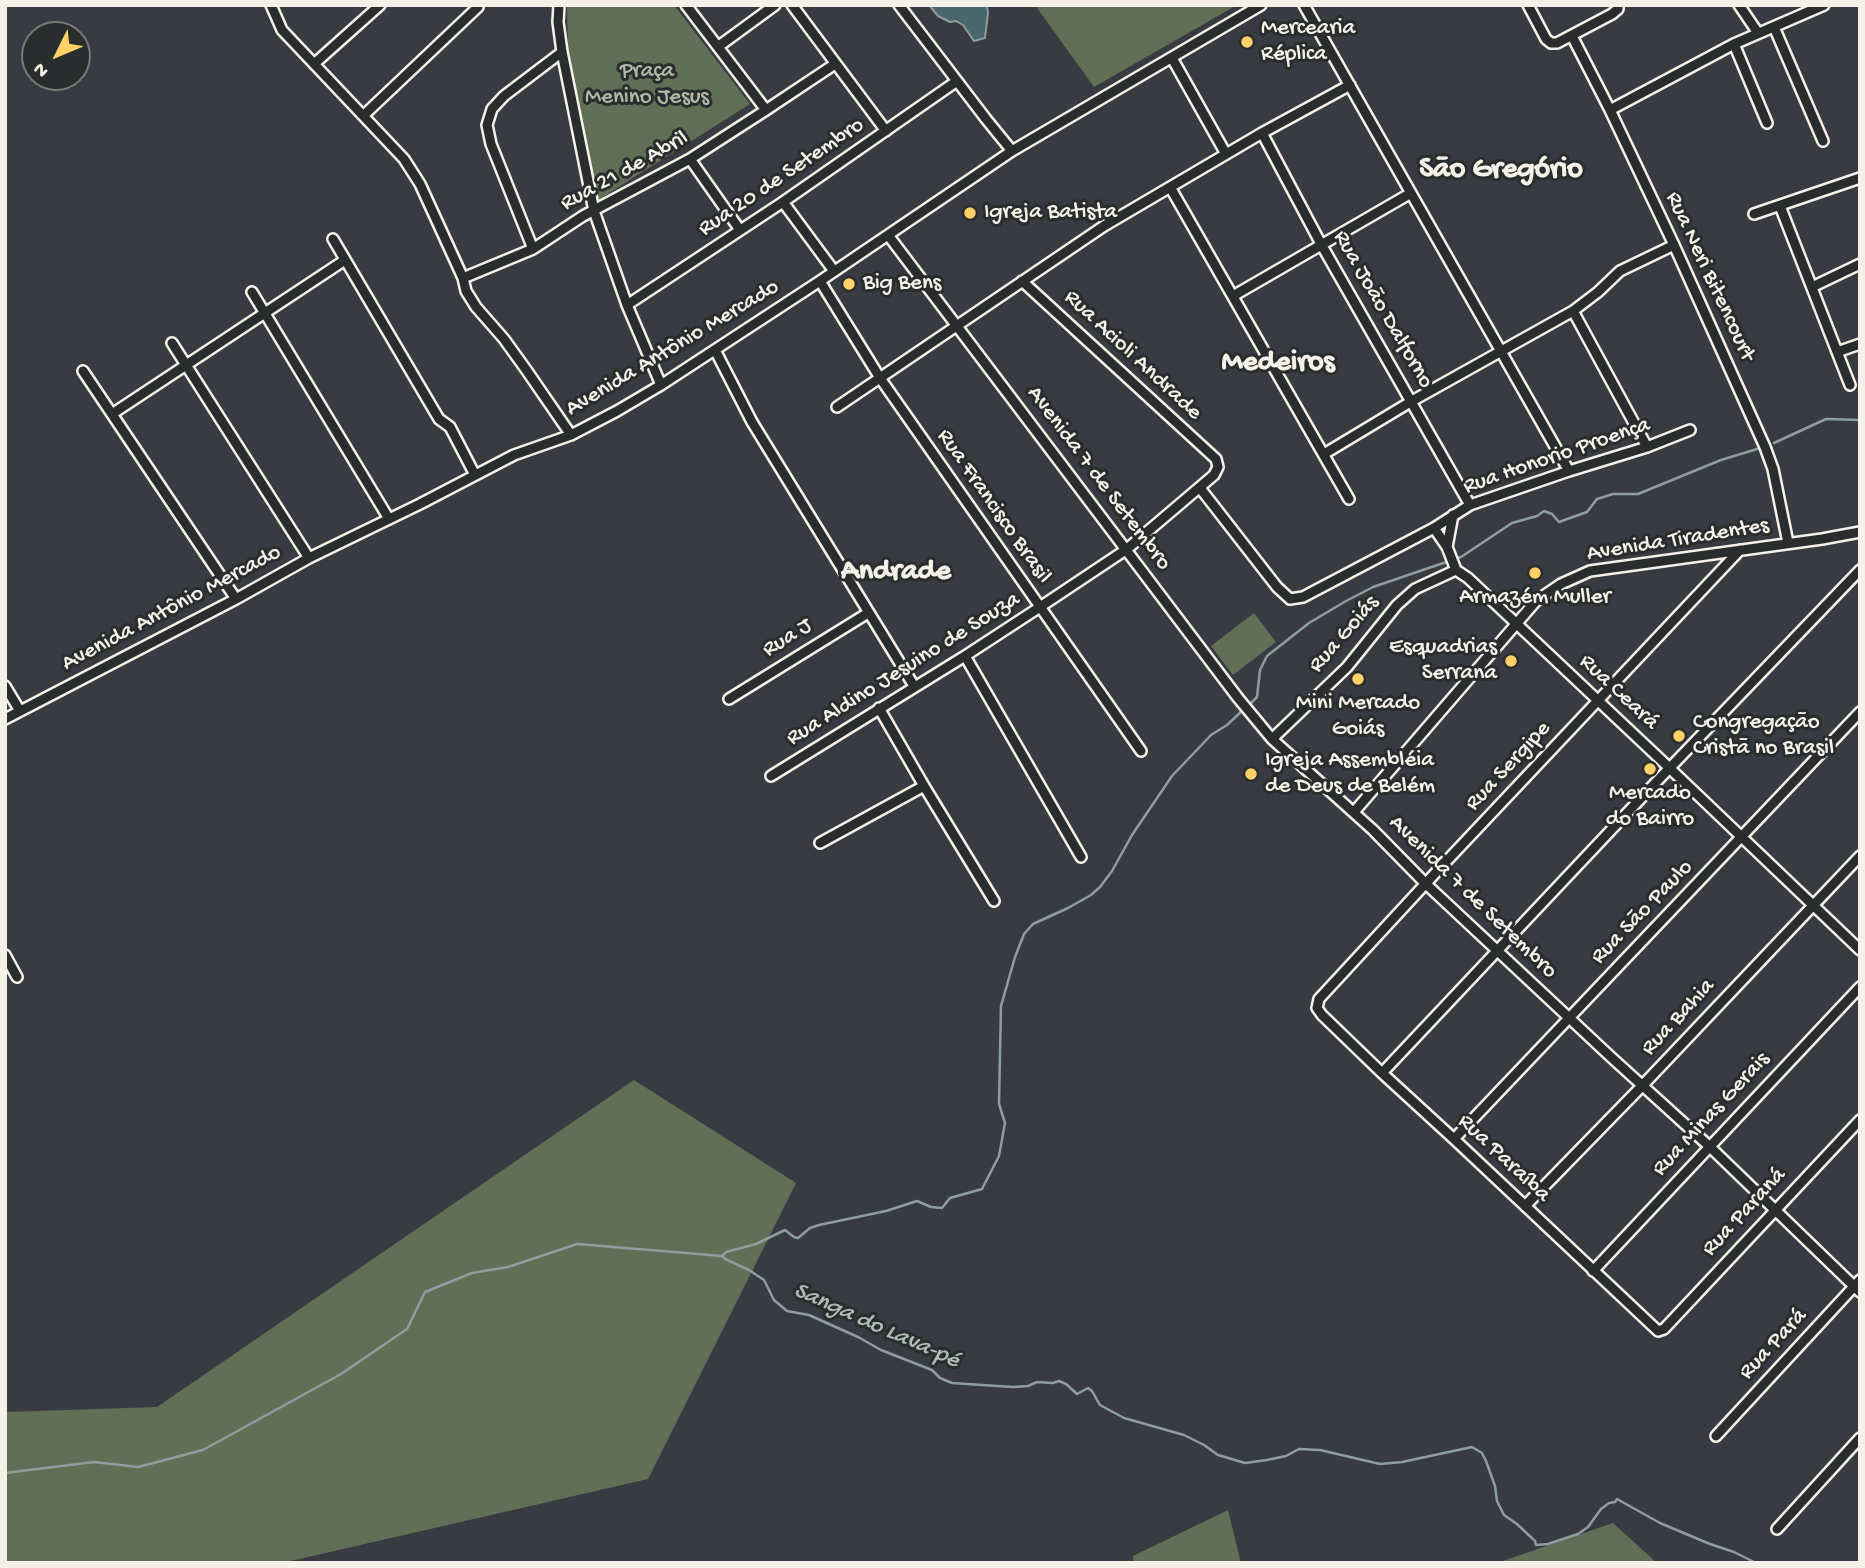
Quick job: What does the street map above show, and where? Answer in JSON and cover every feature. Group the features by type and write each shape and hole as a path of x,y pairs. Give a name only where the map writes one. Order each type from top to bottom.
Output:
{"street":[{"path":"271,5 282,30 404,159 413,172 463,278 466,291 504,339 570,435"},
{"path":"314,64 380,5"},
{"path":"559,5 562,52 594,211 627,304 661,385"},
{"path":"686,5 766,110"},
{"path":"719,46 775,5"},
{"path":"792,5 886,131"},
{"path":"899,5 1012,151"},
{"name":"Avenida Antônio Mercado","path":"5,719 309,558 514,455 570,435 661,385 1012,151 1261,5"},
{"path":"1304,5 1569,471"},
{"path":"1528,5 1546,39 1551,43 1572,36 1612,14 1618,9 1618,5"},
{"path":"1739,5 1758,33"},
{"path":"1610,110 1734,44 1824,5"},
{"path":"363,115 477,6"},
{"path":"1774,27 1824,142"},
{"name":"Rua Neri Bitencourt","path":"1572,36 1674,244 1765,447 1773,469 1788,543"},
{"path":"1734,44 1767,123"},
{"path":"533,249 491,144 487,125 492,109 504,96 562,52"},
{"path":"1171,58 1226,154"},
{"name":"Rua 21 de Abril","path":"463,278 533,249 594,211 690,159 835,64"},
{"name":"Rua 20 de Setembro","path":"627,304 783,202 957,81"},
{"path":"837,407 1104,226 1350,85"},
{"name":"Rua João Dalforno","path":"1262,134 1321,244 1470,505"},
{"path":"690,159 740,230"},
{"path":"1754,214 1860,178"},
{"path":"1170,187 1349,499"},
{"path":"1233,296 1411,193"},
{"path":"783,202 834,271"},
{"path":"1780,206 1850,385"},
{"name":"Avenida 7 de Setembro","path":"888,234 1238,698 1272,739 1354,812 1426,884 1858,1286"},
{"path":"333,239 439,419 450,427 475,475"},
{"path":"1324,454 1412,401 1573,311 1620,271 1674,244"},
{"path":"112,414 345,260"},
{"path":"1812,287 1860,264"},
{"name":"Rua Francisco Brasil","path":"820,281 880,378 1141,751"},
{"name":"Rua Acioli Andrade","path":"1022,281 1216,459"},
{"path":"252,292 389,519"},
{"path":"1573,311 1647,447"},
{"path":"172,343 309,558"},
{"path":"1837,352 1860,344"},
{"path":"715,350 752,422 914,686"},
{"path":"83,371 236,599"},
{"name":"Rua Honorio Proença","path":"1200,488 1277,587 1290,599 1303,597 1434,528 1470,505 1647,447 1690,430"},
{"name":"Rua Aldino Jesuino de Souza","path":"771,776 965,656 1127,549 1214,475 1218,467 1216,459"},
{"path":"1447,547 1453,515"},
{"name":"Rua Ceará","path":"1434,528 1447,547 1455,566 1860,950"},
{"name":"Avenida Tiradentes","path":"1354,812 1536,601 1561,584 1590,571 1860,532"},
{"name":"Rua Sergipe","path":"1322,1016 1317,1007 1320,999 1740,550"},
{"name":"Rua Goiás","path":"1272,739 1347,667 1397,605 1415,589 1455,566"},
{"path":"1382,1073 1860,570"},
{"name":"Rua J","path":"729,698 868,613"},
{"path":"965,656 1081,857"},
{"path":"5,686 20,711"},
{"path":"880,708 924,786 995,901"},
{"name":"Rua São Paulo","path":"1454,1139 1860,712"},
{"path":"820,843 924,786"},
{"name":"Rua Bahia","path":"1525,1206 1860,856"},
{"path":"5,955 16,978"},
{"name":"Rua Minas Gerais","path":"1593,1271 1860,987"},
{"name":"Rua Paraíba","path":"1322,1016 1658,1331"},
{"name":"Rua Paraná","path":"1658,1331 1664,1329 1860,1120"},
{"name":"Rua Pará","path":"1716,1436 1858,1286"},
{"path":"1777,1530 1860,1438"}],"green space":[{"name":"Praça Menino Jesus","path":"569,5 674,5 750,104 598,200 568,49"},
{"path":"1035,5 1237,5 1094,87"},
{"path":"1254,613 1276,642 1233,675 1211,646"},
{"path":"634,1080 796,1183 648,1479 282,1563 5,1563 5,1412 157,1407"},
{"path":"1228,1510 1241,1563 1134,1563 1133,1556"},
{"path":"1613,1523 1657,1563 1497,1563"}],"water":[{"path":"929,5 987,5 985,38 974,41 963,25 938,16"}],"waterway":[{"path":"1774,443 1826,419 1860,420"},
{"path":"1249,705 1257,697 1260,670 1267,656 1309,623 1373,587 1461,557 1512,523 1537,516 1544,511 1552,514 1559,522 1587,512 1597,499 1613,494 1638,494 1721,460 1757,449"},
{"path":"722,1256 726,1252 756,1244 785,1230 798,1238 810,1228 819,1225 886,1211 917,1201 942,1208 950,1198 982,1189 999,1156 1005,1123 999,1104 1001,1006 1024,934 1033,924 1068,908 1100,887 1172,776 1211,735 1244,709"},
{"path":"5,1473 94,1462 138,1467 203,1450 341,1374 407,1329 425,1292 472,1273 508,1267 577,1244 722,1256"},
{"name":"Sanga do Lava-pé","path":"722,1256 764,1280 774,1300 787,1311 809,1315 881,1350 932,1370 940,1378 952,1383 1013,1387 1059,1381 1077,1394 1088,1388 1100,1405 1124,1418 1184,1435 1218,1455 1245,1463 1286,1456 1299,1449 1320,1450 1380,1464 1472,1447 1482,1453 1486,1461 1497,1501 1504,1515 1517,1524 1536,1545 1578,1534 1588,1527 1601,1509 1617,1499 1660,1523 1756,1563"}],"place":[{"name":"Mercearia Réplica","path":"1247,42"},
{"name":"Igreja Batista","path":"970,213"},
{"name":"Big Bens","path":"849,284"},
{"name":"Armazém Muller","path":"1535,573"},
{"name":"Esquadrias Serrana","path":"1511,661"},
{"name":"Mini Mercado Goiás","path":"1358,679"},
{"name":"Congregação Cristã no Brasil","path":"1679,736"},
{"name":"Mercado do Bairro","path":"1650,769"},
{"name":"Igreja Assembléia de Deus de Belém","path":"1251,774"}],"district":[{"name":"São Gregório","path":"1501,171"},
{"name":"Medeiros","path":"1278,364"},
{"name":"Andrade","path":"896,573"}]}
